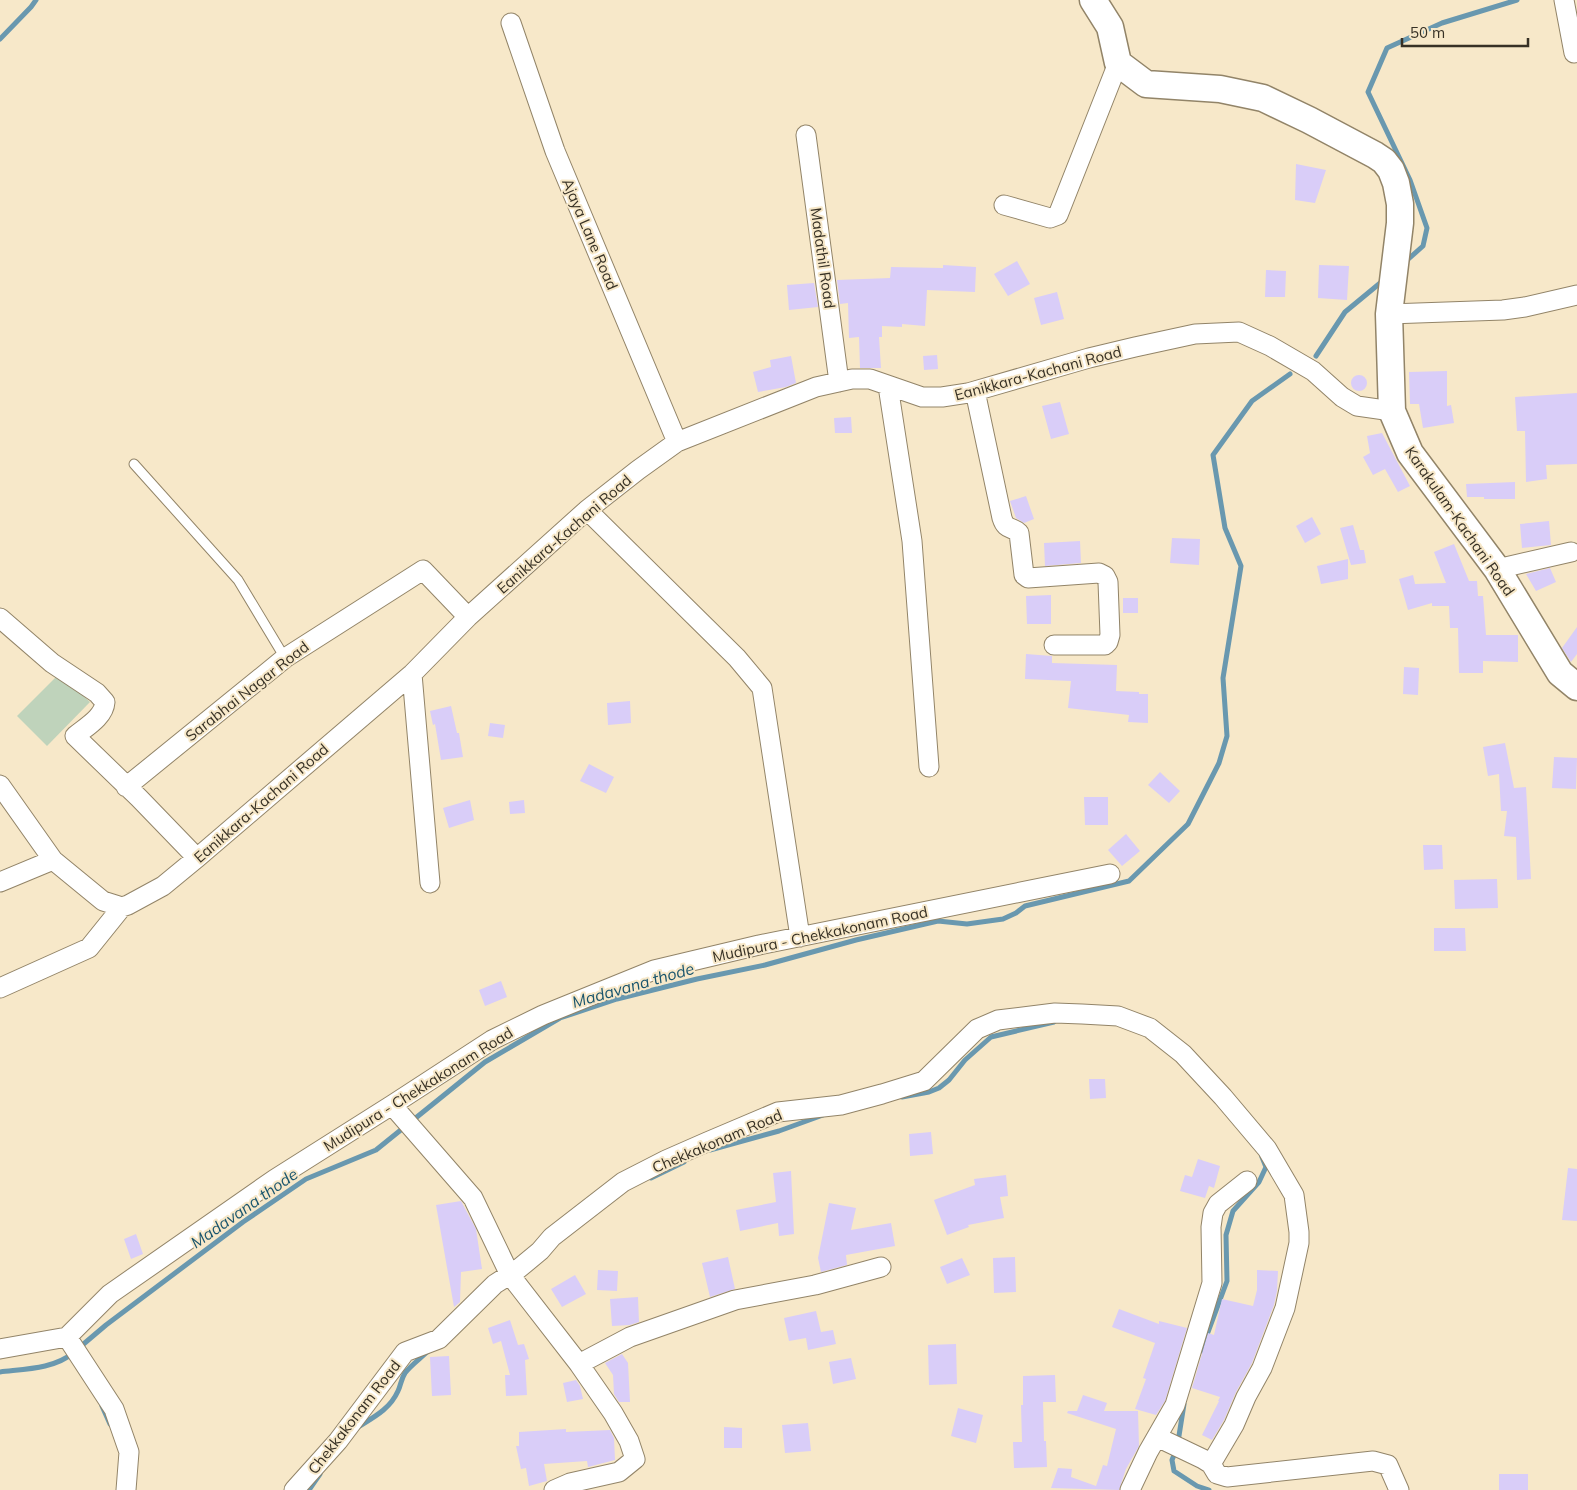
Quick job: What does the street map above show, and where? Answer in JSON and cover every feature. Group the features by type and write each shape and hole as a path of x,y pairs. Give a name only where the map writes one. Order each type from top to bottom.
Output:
{"main road":[{"path":"1093,0 1110,28 1118,63"},
{"name":"Karakulam-Kachani Road","path":"1118,63 1146,84 1220,89 1263,98 1309,120 1384,161 1391,170 1396,183 1400,204 1400,223 1389,314 1392,411 1410,453 1497,569 1560,673 1576,684"}],"street":[{"path":"1564,0 1574,52"},
{"name":"Ajaya Lane Road","path":"511,23 555,151 677,442"},
{"path":"1004,206 1050,218 1058,215 1118,63"},
{"name":"Madathil Road","path":"806,135 840,382"},
{"path":"1389,314 1525,308 1577,295"},
{"name":"Eanikkara-Kachani Road","path":"122,907 163,886 197,858 412,674 468,617 587,510 677,442 816,387 852,379 870,379 922,397 942,398 975,391 1134,347 1195,334 1238,332 1270,346 1313,371 1342,398 1358,406 1392,411"},
{"path":"888,386 912,542 929,767"},
{"path":"975,391 1002,518 1005,526 1019,533 1024,575 1028,578 1099,573 1105,576 1108,582 1110,635 1108,642 1105,645 1054,644"},
{"path":"587,510 737,658 762,688 800,937"},
{"path":"1497,569 1571,552"},
{"name":"Sarabhai Nagar Road","path":"126,787 285,658 423,570 468,617"},
{"path":"0,618 52,663 97,693 105,702 101,714 76,736 197,858"},
{"path":"412,674 430,883"},
{"path":"0,785 53,860 103,901 122,907 89,948 0,988"},
{"path":"0,882 53,860"},
{"name":"Mudipura - Chekkakonam Road","path":"67,1337 110,1294 275,1179 492,1040 543,1014 654,970 800,937 1110,874"},
{"name":"Chekkakonam Road","path":"294,1490 338,1440 405,1352 439,1339 491,1288 540,1251 552,1237 623,1182 666,1160 778,1112 841,1104 924,1081 977,1029 998,1020 1055,1013 1118,1016 1150,1028 1183,1054 1223,1097 1267,1149 1294,1195 1299,1243 1285,1308 1262,1368 1246,1397 1234,1425 1210,1464"},
{"path":"392,1105 474,1198 510,1275 579,1364 629,1440 635,1459 619,1472 570,1483 554,1490"},
{"path":"1130,1490 1175,1405 1212,1283 1211,1227 1213,1213 1218,1204 1247,1181"},
{"path":"579,1364 630,1337 735,1300 815,1285 880,1268"},
{"path":"0,1350 67,1337 114,1409 129,1452 126,1490"},
{"path":"1157,1438 1203,1459 1210,1464 1217,1474 1229,1477 1373,1461 1388,1465 1399,1490"}],"lane":[{"path":"134,464 238,580 285,658"}],"green space":[{"path":"59,674 90,702 47,746 17,716"}],"building":[{"path":"1296,164 1326,170 1315,203 1295,200"},
{"path":"1017,261 1030,284 1008,296 994,274"},
{"path":"943,265 976,267 975,292 927,290 925,326 902,324 902,327 882,326 882,337 879,337 881,368 860,368 859,337 849,338 848,303 840,304 837,280 890,278 891,267 943,268"},
{"path":"1319,265 1349,266 1347,300 1318,298"},
{"path":"1266,270 1286,271 1285,297 1265,297"},
{"path":"814,283 818,307 789,310 787,285"},
{"path":"1057,292 1064,319 1041,325 1034,298"},
{"path":"937,355 938,369 924,370 923,356"},
{"path":"791,356 796,383 786,387 758,392 753,372 771,367 770,360"},
{"path":"1447,371 1447,406 1451,405 1454,423 1423,428 1419,404 1410,404 1409,372"},
{"path":"1359,375 1365,377 1367,383 1365,389 1359,391 1353,389 1351,383 1353,377"},
{"path":"1577,393 1577,464 1546,465 1547,479 1526,482 1525,431 1517,431 1515,397"},
{"path":"1060,402 1069,434 1051,439 1042,406"},
{"path":"851,417 852,433 835,433 834,418"},
{"path":"1382,433 1410,486 1398,492 1385,469 1373,475 1363,457 1370,453 1367,436"},
{"path":"1515,482 1515,499 1467,497 1466,484"},
{"path":"1026,496 1034,519 1024,523 1016,518 1010,501"},
{"path":"1312,517 1321,534 1305,543 1296,526"},
{"path":"1549,521 1551,545 1522,548 1520,524"},
{"path":"1353,525 1360,550 1364,550 1366,563 1351,565 1340,528"},
{"path":"1172,538 1200,539 1199,565 1170,563"},
{"path":"1080,541 1081,563 1045,566 1044,543"},
{"path":"1454,544 1469,581 1477,581 1478,596 1483,596 1486,635 1518,635 1518,662 1483,661 1483,673 1459,673 1458,628 1450,628 1449,606 1432,606 1432,603 1408,610 1399,579 1413,575 1415,584 1446,583 1434,552"},
{"path":"1348,559 1348,579 1321,584 1317,566"},
{"path":"1550,568 1556,582 1536,591 1526,574"},
{"path":"1051,595 1051,624 1027,624 1026,596"},
{"path":"1123,598 1138,598 1138,613 1123,613"},
{"path":"1577,627 1577,654 1571,662 1562,648"},
{"path":"1026,654 1052,656 1052,663 1117,665 1116,691 1148,694 1148,723 1128,722 1129,715 1068,708 1071,681 1025,679"},
{"path":"1404,667 1419,668 1418,695 1403,694"},
{"path":"630,701 631,723 608,725 607,703"},
{"path":"451,706 457,733 459,733 463,757 441,760 435,724 433,725 430,711"},
{"path":"490,723 505,725 503,738 488,736"},
{"path":"1505,743 1514,788 1526,787 1531,879 1517,880 1516,837 1504,836 1507,811 1501,811 1499,774 1488,776 1483,747"},
{"path":"1554,757 1577,758 1576,789 1552,788"},
{"path":"589,764 614,777 606,793 580,781"},
{"path":"1160,772 1180,791 1169,803 1148,785"},
{"path":"1084,797 1108,797 1108,825 1085,825"},
{"path":"470,800 474,820 449,828 443,808"},
{"path":"524,800 525,813 510,814 509,802"},
{"path":"1126,834 1140,851 1122,866 1108,850"},
{"path":"1423,845 1442,845 1443,869 1424,870"},
{"path":"1497,879 1498,908 1455,909 1454,880"},
{"path":"1434,928 1465,928 1466,951 1434,951"},
{"path":"501,981 507,997 485,1006 479,990"},
{"path":"1089,1079 1105,1079 1106,1098 1090,1099"},
{"path":"931,1132 933,1154 910,1156 909,1134"},
{"path":"1198,1159 1220,1166 1214,1188 1209,1186 1205,1198 1180,1191 1185,1175 1192,1177"},
{"path":"1568,1168 1577,1169 1577,1221 1562,1220"},
{"path":"791,1171 794,1234 779,1236 778,1223 740,1231 736,1210 776,1202 773,1173"},
{"path":"1006,1175 1008,1196 1000,1197 1004,1218 968,1225 969,1227 947,1235 934,1200 975,1185 974,1179"},
{"path":"461,1201 476,1229 482,1269 461,1272 460,1302 454,1307 436,1205"},
{"path":"829,1203 856,1208 851,1230 891,1223 895,1246 846,1255 847,1265 821,1272 818,1258"},
{"path":"136,1234 143,1254 131,1259 124,1239"},
{"path":"728,1257 735,1289 710,1297 702,1263"},
{"path":"1015,1257 1016,1292 994,1293 993,1258"},
{"path":"962,1258 970,1275 947,1284 940,1267"},
{"path":"598,1270 618,1271 617,1291 597,1290"},
{"path":"1257,1270 1278,1271 1274,1305 1252,1363 1212,1440 1202,1435 1220,1397 1192,1388 1208,1333 1214,1335 1222,1299 1253,1306 1257,1290"},
{"path":"575,1275 586,1294 562,1307 551,1289"},
{"path":"638,1297 639,1322 630,1325 612,1326 610,1299"},
{"path":"1119,1309 1159,1324 1159,1321 1187,1328 1165,1401 1156,1415 1135,1409 1146,1379 1143,1378 1155,1343 1112,1327"},
{"path":"816,1311 821,1332 833,1330 836,1344 808,1350 806,1338 789,1341 784,1318"},
{"path":"510,1320 518,1345 524,1344 529,1359 525,1360 527,1395 506,1396 505,1375 510,1375 501,1341 493,1344 488,1328"},
{"path":"956,1344 957,1384 929,1385 928,1345"},
{"path":"622,1354 628,1363 630,1402 619,1402 614,1394 613,1375 605,1363"},
{"path":"449,1356 451,1395 432,1396 430,1357"},
{"path":"851,1358 856,1379 833,1384 829,1362"},
{"path":"1055,1375 1056,1402 1043,1402 1047,1467 1014,1468 1013,1442 1022,1442 1021,1405 1023,1405 1023,1376"},
{"path":"576,1380 580,1386 583,1399 567,1402 563,1383"},
{"path":"1083,1395 1107,1403 1104,1411 1138,1411 1139,1446 1126,1469 1119,1490 1051,1488 1058,1468 1072,1469 1071,1477 1096,1486 1103,1465 1107,1466 1116,1429 1067,1413 1068,1411 1077,1411"},
{"path":"958,1408 983,1415 976,1443 951,1436"},
{"path":"808,1423 811,1451 785,1453 782,1425"},
{"path":"724,1427 742,1428 742,1448 724,1448"},
{"path":"566,1429 566,1432 610,1430 614,1438 615,1460 588,1467 587,1461 544,1464 547,1481 529,1486 526,1468 521,1469 516,1446 519,1446 519,1432"},
{"path":"1499,1474 1528,1474 1528,1490 1499,1490"}],"waterway":[{"path":"0,39 36,0"},
{"path":"1405,262 1423,246 1427,228 1410,180 1368,92 1387,48 1442,23 1517,0"},
{"path":"1316,356 1345,312 1385,279"},
{"name":"Madavana thode","path":"80,1347 106,1325 243,1222 306,1179 376,1150 485,1062 560,1018 617,999 697,979 765,965 856,940 938,921 967,924 1003,919 1025,906 1129,881 1188,824 1219,763 1227,736 1223,678 1241,566 1225,528 1213,455 1252,401 1290,374"},
{"path":"902,1097 929,1092 939,1088 949,1080 965,1060 991,1037 1054,1022"},
{"path":"710,1150 779,1131 823,1115"},
{"path":"1201,1351 1227,1281 1226,1235 1233,1211 1259,1182 1266,1167 1262,1157"},
{"path":"651,1178 684,1162"},
{"path":"358,1427 391,1403 405,1373 428,1351"},
{"name":"Madavana thode","path":"0,1372 48,1365 73,1353"},
{"path":"1178,1442 1184,1404"},
{"path":"102,1406 110,1424"},
{"path":"1176,1450 1172,1460 1174,1471 1197,1486 1209,1490"},
{"path":"309,1490 320,1474"}]}
